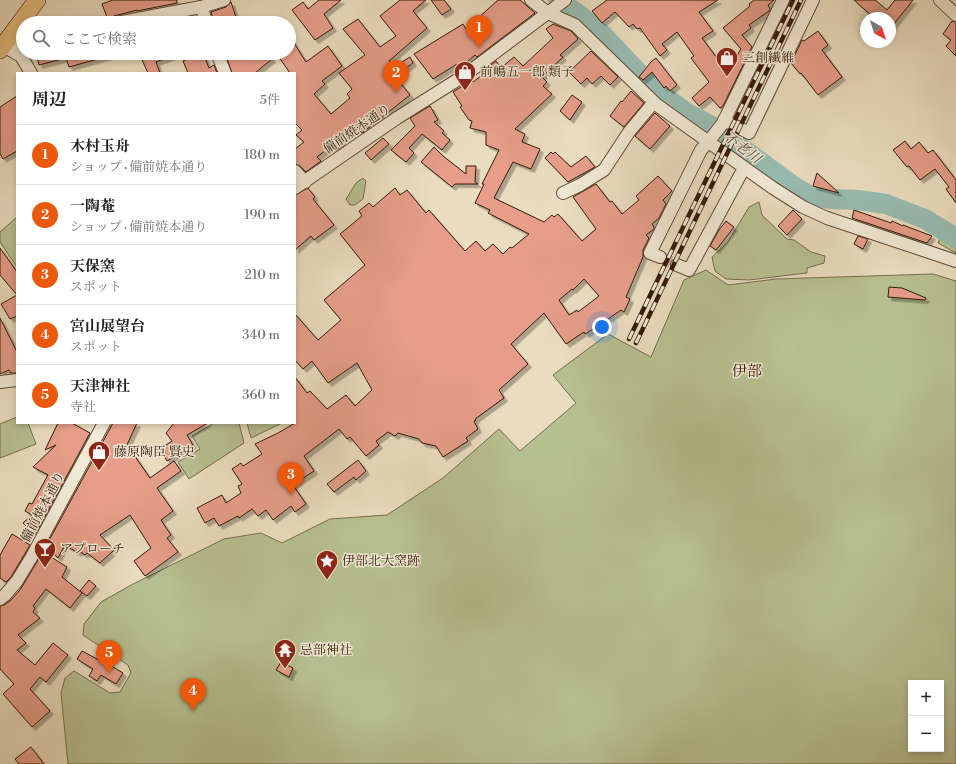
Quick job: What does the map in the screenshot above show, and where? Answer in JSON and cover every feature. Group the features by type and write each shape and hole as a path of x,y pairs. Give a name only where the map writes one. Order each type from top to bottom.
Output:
{"highway":[{"path":"24,16 36,0"},
{"path":"1,47 16,27"}],"street":[{"path":"153,16 201,7 224,0"},
{"path":"531,0 575,25 654,102 696,133 711,139 744,168 803,207 827,218 956,261"},
{"name":"備前焼本通り","path":"300,185 398,118 465,75 565,0"},
{"path":"660,257 650,253 701,150 724,121 783,0"},
{"path":"724,121 749,133 813,0"},
{"path":"940,0 956,15"},
{"path":"201,7 204,16"},
{"path":"1,47 16,44"},
{"path":"1,47 16,54"},
{"path":"23,60 30,72"},
{"path":"220,60 225,72"},
{"path":"563,193 580,185 604,170 629,132 654,102"},
{"path":"677,265 689,270 744,168"},
{"path":"296,174 300,185"},
{"path":"0,382 16,380"},
{"name":"備前焼本通り","path":"2,594 17,581 31,558 103,424"}],"green space":[{"path":"363,178 366,181 363,199 355,205 350,205 346,199 356,183"},
{"path":"759,202 762,215 787,239 794,240 811,252 825,256 824,263 807,268 807,273 749,280 726,279 715,271 712,257 728,242 749,207"},
{"path":"16,218 16,266 0,242 0,232"},
{"path":"948,228 956,232 956,253 938,243 941,236"},
{"path":"706,270 728,285 776,279 933,274 956,281 956,764 68,764 61,693 65,678 74,671 110,693 120,692 131,673 128,665 83,635 84,624 101,602 133,584 224,539 261,533 282,543 330,519 387,515 443,478 499,429 520,451 576,403 553,375 608,334 651,357 684,280"},
{"path":"16,417 16,424 28,424 36,444 0,458 0,424"},
{"path":"212,424 239,424 244,443 189,479 178,462 200,449 192,436"},
{"path":"247,424 280,424 251,438"}],"building":[{"path":"113,0 177,0 177,3 137,10 114,16 106,16 102,4"},
{"path":"319,0 341,0 324,14 333,28 315,40 292,10 303,2 308,9"},
{"path":"400,0 426,0 413,11 427,28 389,61 394,67 410,57 413,63 395,76 410,95 362,133 357,127 340,140 344,145 335,151 331,146 317,157 321,161 306,172 296,164 296,148 304,142 296,135 302,130 296,124 296,72 289,72 281,60 296,60 296,46 306,62 328,46 342,66 322,81 325,84 314,94 331,114 350,98 347,94 352,89 339,73 365,55 343,29 358,19 380,47 396,36 380,16"},
{"path":"431,0 444,0 451,9 442,15"},
{"path":"498,0 520,0 535,13 477,57 475,55 460,68 457,64 433,79 414,54 463,24 466,29"},
{"path":"607,0 718,0 699,12 713,31 702,38 722,65 729,60 732,63 741,49 723,28 750,6 749,4 754,0 774,0 768,5 770,9 769,11 749,25 751,28 742,35 752,47 723,106 720,108 710,97 699,106 692,98 709,82 691,58 694,56 677,32 662,44 667,50 660,56 640,28 637,29 633,24 629,27 615,12 602,23 592,11"},
{"path":"854,0 875,0 887,10 895,0 913,0 896,21 896,12 867,12"},
{"path":"231,2 236,16 212,16 211,12 226,7"},
{"path":"952,21 956,22 956,56 946,46 951,40 943,34"},
{"path":"553,24 571,31 578,39 560,55 563,57 542,77 547,82 543,86 552,94 515,129 525,134 522,142 540,149 531,169 513,162 494,198 544,222 552,215 554,217 558,214 582,241 596,229 573,197 596,184 610,202 612,201 622,214 639,200 636,196 658,176 672,191 663,200 666,204 659,218 652,224 654,229 646,235 649,238 643,250 643,257 626,297 630,299 624,312 621,310 595,328 585,334 584,332 566,344 544,313 511,344 528,364 499,390 504,398 475,419 476,420 474,421 478,429 466,438 468,441 443,457 436,446 422,443 419,439 398,433 395,436 388,432 376,441 379,445 366,456 350,437 347,439 339,429 304,456 314,471 293,485 306,504 295,512 291,506 273,520 266,510 258,516 252,509 239,518 238,516 219,526 214,518 205,523 197,508 222,495 226,503 241,493 238,486 242,484 232,469 241,463 243,466 262,454 255,444 296,424 296,378 307,393 310,391 327,409 346,395 355,406 372,390 357,363 328,383 312,361 303,369 296,361 296,315 318,340 341,320 324,300 365,265 340,234 362,216 359,211 369,203 373,207 395,188 400,195 407,190 426,213 429,210 465,251 476,241 485,251 493,244 503,254 510,247 512,248 529,234 488,213 490,210 475,203 484,184 482,184 499,150 486,145 486,132 470,128 472,121 469,120 460,107 462,106 453,92 472,80 473,82 489,70 487,68 496,61 501,68 514,57 523,66 553,38 546,29","holes":["584,279 599,296 578,312 577,310 569,315 559,300 572,289 573,290"]},
{"path":"818,31 828,45 822,50 842,77 818,95 791,63 802,40 804,41"},
{"path":"591,51 618,77 610,85 601,76 592,84 587,78 581,84 569,72"},
{"path":"656,58 677,85 670,91 666,86 664,88 652,72 643,80 639,77"},
{"path":"38,60 58,60 39,65"},
{"path":"67,60 94,60 69,67"},
{"path":"142,60 162,60 156,62 160,72 148,72"},
{"path":"206,60 209,68 214,65 217,72 188,72 183,61"},
{"path":"227,60 271,60 256,72 232,72"},
{"path":"631,91 644,103 624,127 610,116 621,101 622,102"},
{"path":"572,95 582,102 570,120 560,111"},
{"path":"16,97 16,152 3,159 0,154 0,107"},
{"path":"430,106 438,120 434,122 444,131 442,133 450,140 442,150 422,134 409,148 414,153 406,162 391,150 415,126 410,118"},
{"path":"655,113 670,126 650,149 635,136"},
{"path":"383,138 389,144 371,160 365,153"},
{"path":"905,141 911,149 919,142 928,153 933,150 956,180 956,203 946,189 949,187 935,169 920,180 893,150"},
{"path":"434,147 466,174 466,166 476,166 475,182 478,184 455,184 452,187 421,162"},
{"path":"551,152 553,154 555,152 571,167 586,156 595,167 568,182 545,158"},
{"path":"817,173 839,193 813,186"},
{"path":"308,188 315,197 313,199 334,225 314,240 311,236 296,249 296,194"},
{"path":"793,210 802,219 787,235 778,226"},
{"path":"854,210 891,223 892,221 932,236 927,243 852,218"},
{"path":"726,221 734,227 716,250 710,246"},
{"path":"858,236 868,239 863,249 854,244"},
{"path":"0,248 16,271 16,294 0,275"},
{"path":"889,287 902,288 926,298 925,300 888,297"},
{"path":"16,296 16,316 10,319 1,304"},
{"path":"0,318 16,350 16,373 11,373 9,370 0,374"},
{"path":"58,424 74,424 90,433 35,535 23,523 32,515 25,511 29,503 32,504 48,475 33,467 56,445 45,450"},
{"path":"112,424 137,424 127,445 150,478 174,461 181,471 157,488 173,511 161,520 171,535 167,538 178,552 145,576 134,561 151,548 130,515 100,535 114,550 100,563 87,553 85,555 79,551 78,553 65,545 58,558 46,546"},
{"path":"173,424 206,424 187,435 193,445 167,461 160,449 172,441 166,433"},
{"path":"358,460 366,471 356,480 354,477 334,492 327,484"},
{"path":"12,534 30,545 11,577 6,582 0,578 0,555"},
{"path":"43,552 67,567 62,577 82,593 70,608 46,589 33,606 35,608 33,612 40,618 18,635 26,643 17,650 35,665 53,643 68,655 46,682 40,677 30,689 50,711 32,727 3,694 14,684 0,669 0,606 10,601 20,590"},
{"path":"89,580 96,586 87,596 80,591"},
{"path":"82,651 99,660 103,653 112,659 108,664 123,673 116,684 101,675 97,681 89,676 93,669 77,659"},
{"path":"281,662 293,668 289,677 276,670"},
{"path":"31,747 44,764 19,764 15,759"}],"waterway":[{"name":"不老川","path":"558,0 581,16 602,34 653,88 687,113 712,126 792,185 810,196 886,204 925,219 956,238"}],"tunnel":[{"path":"660,257 677,265"}],"railway":[{"path":"629,339 793,0"},
{"path":"636,343 801,0"}],"place":[{"name":"木村玉舟","path":"479,48"},
{"name":"三創繊維","path":"727,78"},
{"name":"前嶋五一郎 類子","path":"465,92"},
{"name":"一陶菴","path":"396,93"},
{"name":"藤原陶臣 賢史","path":"99,472"},
{"name":"天保窯","path":"291,495"},
{"name":"アプローチ","path":"45,568"},
{"name":"伊部北大窯跡","path":"327,580"},
{"name":"忌部神社","path":"285,670"},
{"name":"天津神社","path":"109,673"},
{"name":"宮山展望台","path":"193,711"}],"district":[{"name":"伊部","path":"747,371"}]}
